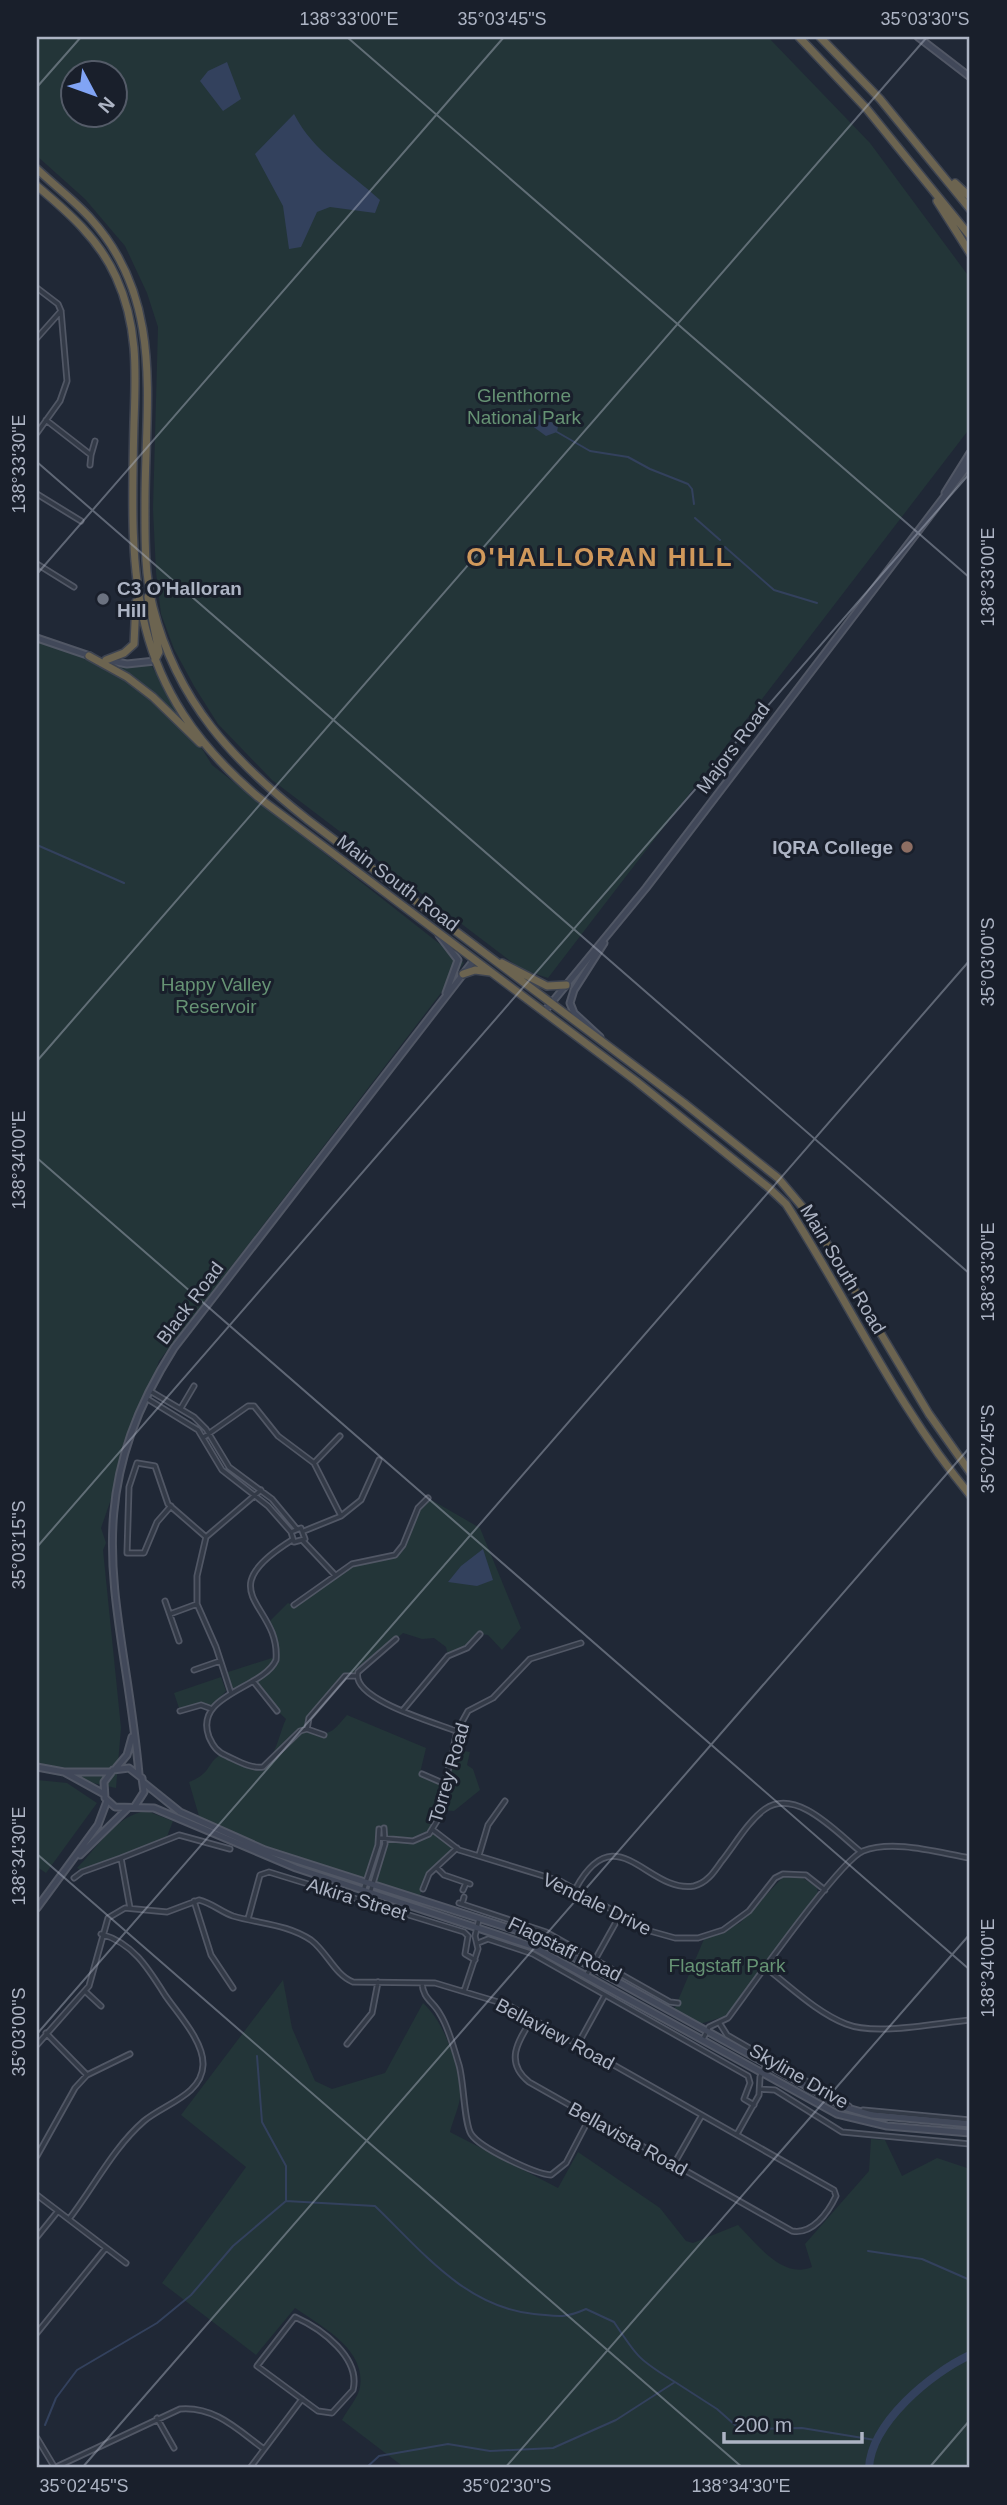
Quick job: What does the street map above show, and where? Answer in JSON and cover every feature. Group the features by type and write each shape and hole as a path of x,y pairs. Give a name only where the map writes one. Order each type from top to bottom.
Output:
{"highway":[{"path":"799,37 853,93 970,236"},
{"path":"820,37 866,83 970,209"},
{"path":"934,163 970,197"},
{"name":"Main South Road","path":"37,170 99,229 121,263 137,298 147,350 145,544 153,607 172,662 211,730 252,775 778,1178 811,1217 953,1450 970,1472"},
{"path":"920,174 970,254"},
{"name":"Main South Road","path":"37,186 74,218 97,244 116,275 129,311 137,370 132,544 137,595 155,661 184,716 214,755 258,797 646,1088 769,1188 796,1220 941,1459 970,1495"},
{"path":"148,575 148,607 159,652 155,661 172,662"},
{"path":"106,660 124,653 134,643 137,595"},
{"path":"89,656 127,677 153,697 214,755"},
{"path":"474,960 481,950"},
{"path":"495,960 547,986 566,985"},
{"path":"463,974 475,970 491,972"},
{"path":"733,1141 738,1150 772,1180 769,1188"},
{"path":"941,1459 953,1450"}],"main road":[{"path":"918,37 970,77"},
{"name":"Majors Road","path":"942,499 970,453"},
{"name":"Majors Road","path":"544,1012 611,931 970,463"},
{"path":"37,638 106,660 127,664 155,661"},
{"path":"435,930 455,953 458,962 443,999"},
{"path":"606,1045 592,1027 574,1013 570,1003 574,990 591,967 611,931"},
{"name":"Black Road","path":"139,1774 112,1579 111,1534 115,1484 146,1398 174,1348 474,960"},
{"path":"116,1768 129,1768 139,1774 144,1783 143,1796 135,1806 115,1807 107,1801 104,1794 104,1782 129,1751 133,1733"},
{"path":"37,1767 64,1772 110,1772"},
{"path":"64,1772 104,1794"},
{"name":"Flagstaff Road","path":"144,1783 175,1808 220,1831 367,1888"},
{"path":"37,1908 98,1825 107,1801"},
{"name":"Flagstaff Road","path":"135,1806 162,1811 256,1852 478,1923 537,1937 593,1964 706,2033 827,2100 859,2112 970,2122"},
{"path":"60,1875 128,1808"},
{"name":"Flagstaff Road","path":"478,1923 587,1974 837,2114 887,2126 970,2133"}],"street":[{"path":"37,288 58,304 61,311 67,381 60,401 37,433"},
{"path":"37,338 61,311"},
{"path":"46,420 91,455"},
{"path":"90,465 95,442"},
{"path":"37,494 81,521"},
{"path":"37,564 74,587"},
{"path":"181,1409 194,1386"},
{"path":"150,1391 194,1417 210,1434 229,1467 261,1490 296,1528 304,1531 341,1516 360,1500 379,1460"},
{"path":"146,1398 190,1424 204,1437 222,1470 256,1496 291,1532 292,1540"},
{"path":"204,1437 251,1405 278,1436 314,1463 341,1516"},
{"path":"314,1463 340,1436"},
{"path":"171,1506 157,1522 144,1553 127,1553 129,1487 137,1463 155,1466 159,1471 165,1500 206,1537"},
{"path":"231,1693 197,1604 197,1576 206,1537 261,1490"},
{"path":"295,1605 352,1564 394,1555 403,1545 418,1508 428,1498"},
{"path":"291,1532 296,1528"},
{"path":"304,1531 303,1541 335,1575"},
{"path":"292,1540 297,1543 303,1541"},
{"path":"292,1540 265,1556 251,1582 257,1607 277,1651 272,1669 231,1693 212,1709 207,1729 215,1748 256,1768 263,1767 284,1745 307,1729 309,1718 345,1676 356,1675 396,1639"},
{"path":"166,1601 179,1641"},
{"path":"170,1614 197,1604"},
{"path":"403,1710 448,1656 467,1648 480,1634"},
{"name":"Torrey Road","path":"380,1838 413,1841 422,1839 433,1830 457,1731 468,1711 493,1698 530,1659 581,1643"},
{"path":"194,1670 220,1661"},
{"path":"356,1675 368,1694 457,1731"},
{"path":"253,1681 277,1711"},
{"path":"180,1711 201,1705 212,1709"},
{"path":"307,1729 324,1735"},
{"path":"422,1774 445,1784"},
{"path":"479,1856 488,1825 505,1801"},
{"path":"575,1889 589,1868 600,1860 622,1857 678,1886 696,1885 712,1874 766,1808 787,1803 808,1811 861,1852"},
{"path":"382,1829 386,1839 367,1888 380,1838 382,1829"},
{"name":"Vendale Drive","path":"433,1830 457,1847 575,1889 620,1915 663,1935 698,1938 737,1922 783,1874 806,1875 825,1890"},
{"path":"74,1878 82,1871 183,1835 230,1849"},
{"path":"423,1889 429,1874 457,1847"},
{"path":"702,2040 709,2027 720,2024 825,1890 861,1852 894,1847 970,1858"},
{"path":"121,1858 130,1908"},
{"path":"437,1868 444,1875 468,1883 463,1890"},
{"name":"Alkira Street","path":"248,1919 260,1875 269,1872 464,1932 467,1936 465,1954 475,1960"},
{"path":"464,1897 460,1904 533,1927 593,1964 670,2002 678,2003"},
{"path":"37,2045 86,1992 101,1934 108,1918 119,1909 167,1912 194,1901 211,1955 233,1988"},
{"name":"Bellaview Road","path":"194,1901 211,1903 227,1913 276,1925 311,1940 347,1979 435,1983 508,2005 834,2190 836,2196 833,2202 811,2229 802,2233 792,2231"},
{"path":"587,1974 620,1915"},
{"path":"464,1991 475,1960 478,1923"},
{"path":"69,2219 107,2164 143,2122 195,2086 203,2064 196,2042 136,1954 115,1938 101,1934"},
{"name":"Flagstaff Road","path":"478,1943 488,1939 533,1954 748,2076 750,2082 744,2099 754,2105"},
{"path":"766,1968 822,2011 848,2025 868,2028 970,2020"},
{"path":"347,2044 372,2013 378,1982"},
{"path":"422,1983 424,1996 440,2014 463,2082 466,2121 470,2133 479,2142 539,2174 551,2175 566,2163 590,2117"},
{"path":"86,1992 101,2006"},
{"path":"578,2045 605,1995"},
{"name":"Bellavista Road","path":"532,2019 514,2054 514,2066 520,2076 792,2231"},
{"name":"Skyline Drive","path":"720,2024 727,2035 851,2108 970,2122"},
{"path":"46,2033 87,2075"},
{"path":"37,2155 75,2088 87,2075 130,2054"},
{"path":"737,2134 754,2105 765,2066"},
{"path":"760,2089 775,2090 842,2132 970,2144"},
{"path":"674,2164 702,2115"},
{"path":"37,2195 126,2263"},
{"path":"37,2237 58,2211"},
{"path":"37,2333 106,2248"},
{"path":"296,2317 344,2352 356,2374 353,2390 332,2413 322,2413 302,2399 257,2366 296,2317"},
{"path":"250,2468 302,2399"},
{"path":"37,2438 55,2468 180,2409 207,2411 224,2419 264,2449"},
{"path":"157,2418 174,2448"}],"green space":[{"name":"Glenthorne National Park","path":"37,37 768,37 870,143 970,278 970,428 548,978 521,969 272,780 218,724 194,686 174,649 161,614 156,572 153,509 158,327 147,293 125,246 85,199 37,156"},
{"name":"Happy Valley Reservoir","path":"37,642 120,667 151,665 212,765 464,963 159,1361 101,1528 106,1543 103,1550 121,1728 116,1788 37,1771"},
{"path":"428,1498 480,1528 521,1628 502,1650 488,1635 481,1634 472,1644 448,1656 446,1647 434,1638 422,1639 403,1633 356,1676 345,1677 309,1718 307,1729 321,1733 330,1732 347,1715 426,1748 420,1773 446,1785 454,1749 470,1752 467,1765 473,1769 480,1790 454,1811 440,1810 433,1830 457,1848 429,1874 418,1900 302,1863 201,1823 189,1782 202,1775 213,1760 222,1754 256,1768 268,1761 286,1719 266,1700 253,1681 234,1691 225,1673 272,1658 275,1660 274,1641 266,1625 288,1603 292,1605 350,1566 396,1553 402,1548"},
{"path":"221,1677 226,1691 210,1708 201,1705 180,1711 174,1693"},
{"path":"37,1780 67,1783 97,1803 46,1873 37,1867"},
{"path":"147,1811 173,1821 166,1839 81,1870 77,1868 117,1825 136,1813"},
{"name":"Flagstaff Park","path":"798,1875 817,1887 818,1896 726,2016 700,2024 674,2010 704,1939 740,1923 783,1877"},
{"path":"283,1980 292,2028 315,2081 332,2089 385,2073 423,2003 437,2020 453,2054 460,2099 450,2132 558,2188 578,2152 660,2208 686,2241 693,2243 738,2225 762,2250 781,2264 801,2270 812,2267 805,2244 869,2171 871,2139 885,2140 902,2176 937,2158 970,2169 970,2468 405,2468 342,2420 359,2391 360,2373 349,2350 329,2331 295,2308 256,2355 162,2283 246,2167 181,2115"}],"water":[{"path":"227,62 241,99 223,111 200,81 208,71"},
{"path":"294,114 322,151 380,200 375,213 330,207 317,212 301,247 289,249 283,206 255,154"},
{"path":"529,409 558,426 557,432 546,436 524,420"},
{"path":"483,1549 493,1580 477,1586 448,1582 461,1566"}],"waterway":[{"path":"557,432 590,451 628,457 688,484 692,489 694,504"},
{"path":"695,518 720,540"},
{"path":"725,547 774,590 817,603"},
{"path":"37,845 124,883"},
{"path":"257,2056 262,2122 286,2166 286,2200"},
{"path":"45,2425 56,2398 77,2370 157,2323 191,2295 233,2246 286,2201 375,2206 428,2258 466,2289 509,2309 534,2314 566,2316 586,2309 614,2322 640,2357 675,2382"},
{"path":"868,2251 922,2259 970,2280"},
{"path":"967,2356 970,2353"},
{"path":"869,2468 872,2451 880,2434 906,2401 938,2374 970,2355"},
{"path":"366,2468 379,2456 448,2444 490,2451 553,2448 616,2420 675,2382 717,2409 735,2425 747,2429 802,2428 875,2440"}],"place":[{"name":"C3 O'Halloran Hill","path":"103,599"},
{"name":"IQRA College","path":"907,847"}],"district":[{"name":"O'HALLORAN HILL","path":"600,557"}]}
